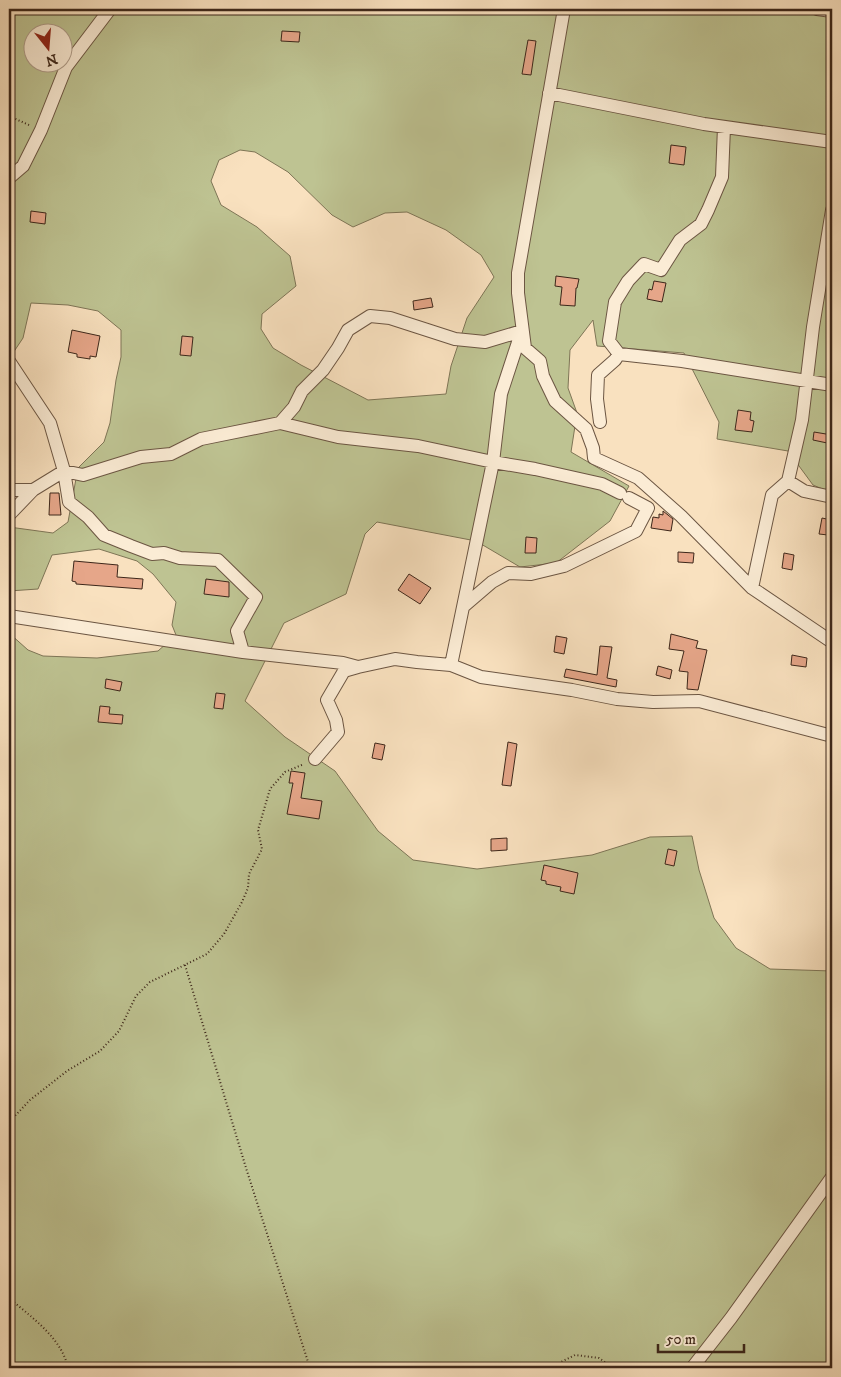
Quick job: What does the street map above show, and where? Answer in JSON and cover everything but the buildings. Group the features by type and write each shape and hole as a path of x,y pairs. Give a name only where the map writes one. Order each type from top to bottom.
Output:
{"street":[{"path":"9,178 23,166 41,130 66,67 110,9"},
{"path":"564,9 518,273 525,348 540,361 543,376 555,401 586,429 593,448 594,458 638,478 681,516 752,588 832,642"},
{"path":"817,9 832,11"},
{"path":"550,92 724,127 832,142"},
{"path":"724,127 722,177 701,224 680,240 661,270 644,264 628,281 614,302 609,341 619,354 832,385"},
{"path":"752,588 772,496 788,481 802,420 806,381 832,210"},
{"path":"280,423 294,407 302,391 323,370 348,330 370,316 390,318 456,338 485,342 522,330"},
{"path":"451,665 493,462 502,394 522,330"},
{"path":"600,422 597,399 598,375 619,354"},
{"path":"9,361 50,423 64,471 69,502 88,517 104,535 152,554 164,553 180,558 218,560 256,597 237,631 243,652"},
{"path":"9,515 33,490 64,471 83,475 141,457 171,454 202,439 280,423 338,437 418,446 493,462 535,468 602,484 648,508 636,531 564,566 531,574 508,572 492,582 464,606"},
{"path":"788,481 804,491 832,498"},
{"path":"9,490 33,490"},
{"path":"9,616 243,652 343,663 358,667"},
{"path":"315,759 338,732 336,720 327,700 344,671 396,659 451,665 481,677 572,690 617,699 653,702 699,701 832,736"},
{"path":"692,1368 737,1310 832,1177"}],"path":[{"path":"9,116 41,130"},
{"path":"9,1128 13,1118 30,1100 67,1071 100,1051 119,1031 136,996 150,982 208,954 224,934 248,888 249,874 262,849 258,830 270,789 285,772 315,759"},
{"path":"185,964 246,1168 310,1367 306,1368"},
{"path":"9,1111 13,1118"},
{"path":"9,1298 34,1319 55,1341 68,1368"},
{"path":"548,1368 574,1355 599,1358 613,1368"}],"green space":[{"path":"9,9 832,9 832,493 813,485 788,451 717,439 719,422 684,353 597,346 593,320 570,350 568,388 577,413 571,452 629,486 610,521 556,563 520,567 476,541 377,522 365,534 346,594 284,623 245,701 285,737 335,771 378,831 413,860 477,869 592,855 650,837 692,836 699,870 714,918 736,948 770,969 832,971 832,1368 9,1368 9,633 28,650 43,656 97,658 158,651 176,635 172,625 176,602 153,574 137,561 99,549 52,555 38,589 9,591 9,527 53,533 68,522 78,468 104,442 110,423 121,357 121,330 98,311 68,305 31,303 23,338 9,359","holes":["240,150 255,152 288,172 332,215 353,227 385,213 407,212 446,230 481,255 494,277 467,318 451,366 446,394 368,400 273,348 261,329 262,314 296,286 290,256 257,227 221,205 211,181 219,160"]}]}
